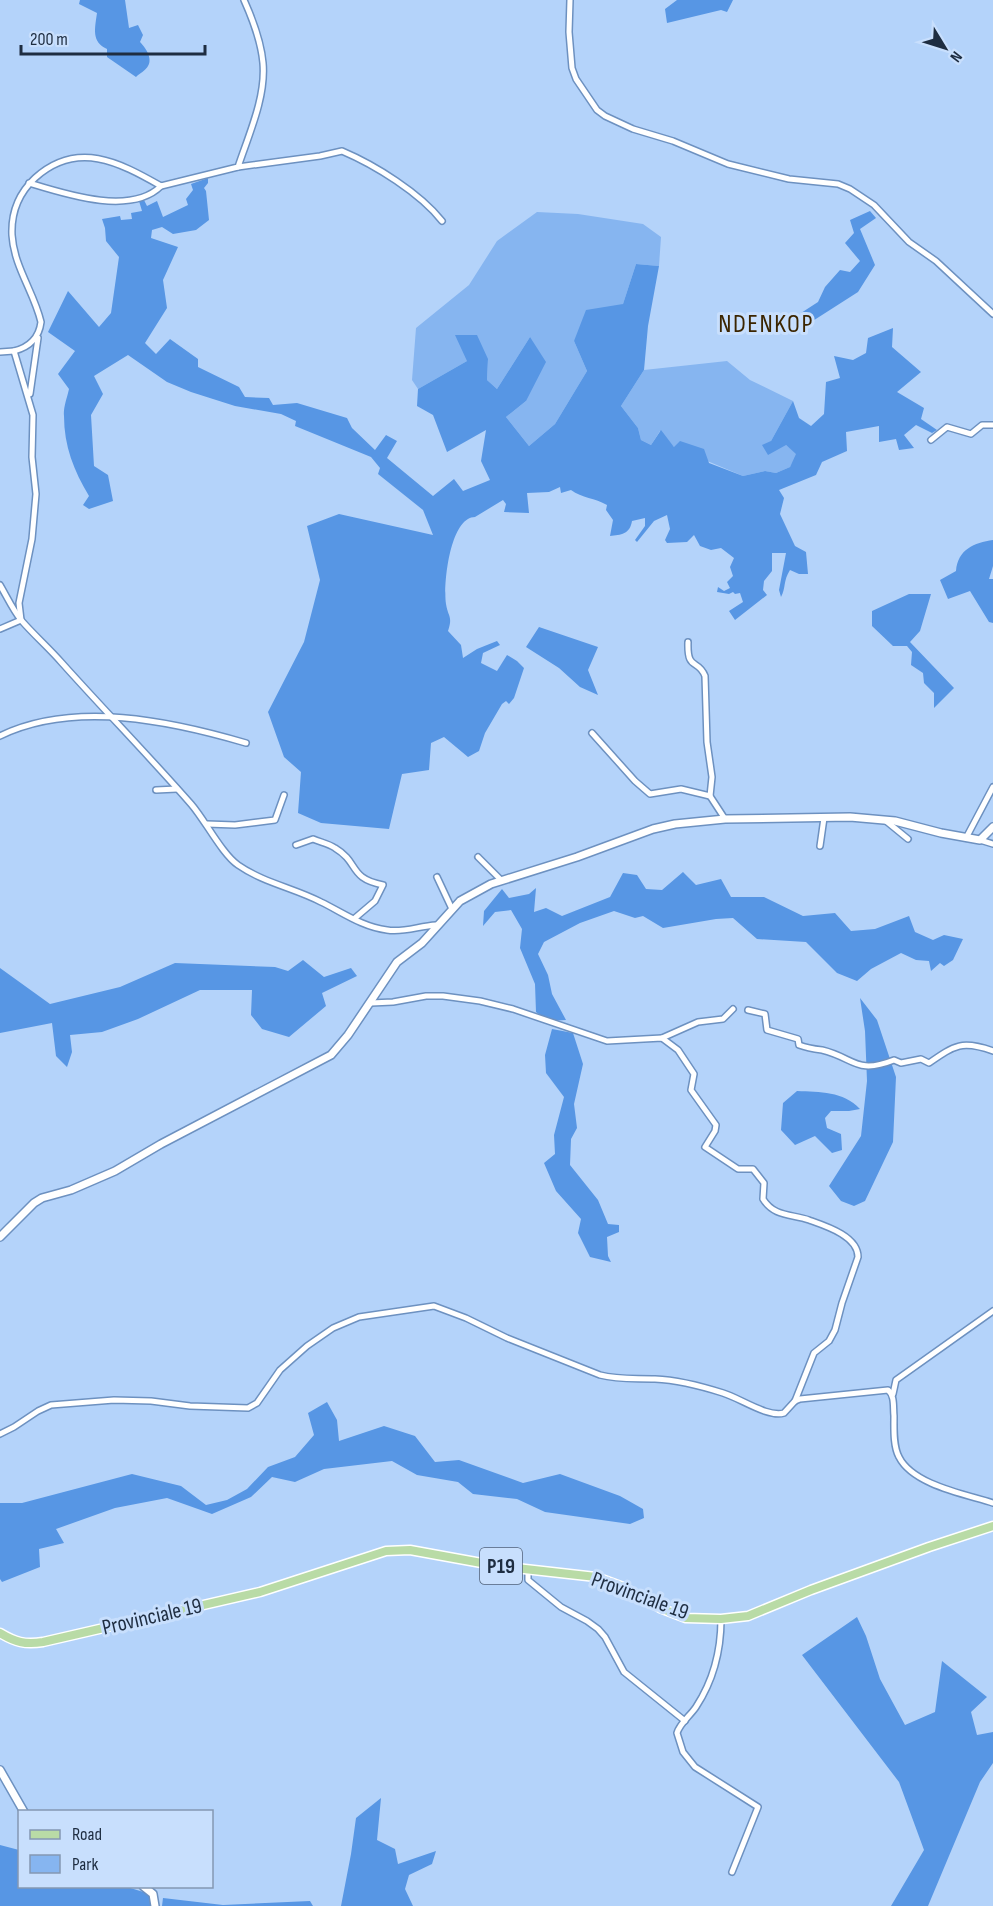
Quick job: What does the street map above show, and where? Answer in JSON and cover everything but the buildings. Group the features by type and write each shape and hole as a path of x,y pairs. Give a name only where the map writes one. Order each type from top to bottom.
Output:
{"main road":[{"name":"Provinciale 19","path":"0,1633 16,1642 26,1644 43,1642 260,1592 386,1551 426,1552 471,1562 596,1577 623,1587 679,1616 721,1619 748,1616 811,1590 993,1526"}],"street":[{"path":"238,167 253,123 263,72 258,35 244,0"},
{"path":"570,0 569,32 572,69 590,102 605,116 633,129 673,141 717,160 749,170 838,184 850,189 874,206 909,242 936,261 993,314"},
{"path":"29,183 79,197 138,200 154,193 161,186 238,167 342,151 394,180 427,205 442,221"},
{"path":"30,398 40,318 20,268 12,237 16,202 29,183 56,163 67,159 88,158 121,165 161,186"},
{"path":"0,352 14,351 30,344 39,334"},
{"path":"14,351 30,398 36,494 32,539 19,603 21,620"},
{"path":"931,440 946,427 971,434 982,425 993,425"},
{"path":"0,585 21,620 145,751 207,824 236,864 268,882 322,902 346,917 355,918 374,927 399,931 436,925"},
{"path":"0,629 21,620"},
{"path":"688,642 687,656 703,670 705,676 707,742 712,777 710,796 725,819"},
{"path":"0,736 10,731 63,718 111,717 177,726 246,743"},
{"path":"592,733 635,781 650,794 681,789 710,796"},
{"path":"966,838 993,787"},
{"path":"156,790 177,789"},
{"path":"207,824 235,825 275,820 284,795"},
{"path":"820,846 824,818"},
{"path":"0,1237 33,1203 115,1171 221,1111 322,1061 338,1047 371,1003 397,962 422,943 436,925 471,893 501,880 577,857 653,829 675,824 725,819 885,820 993,844"},
{"path":"885,820 908,839"},
{"path":"980,840 993,827"},
{"path":"297,845 313,839 336,848 354,866 358,876 369,882 383,885 375,901 355,918"},
{"path":"478,857 501,880"},
{"path":"437,877 452,909"},
{"path":"371,1003 426,996 480,1001 513,1009 607,1041 662,1038 698,1022 723,1019 733,1009"},
{"path":"748,1010 765,1014 767,1030 798,1039 799,1045 822,1050 856,1065 877,1066 894,1060 901,1063 921,1059 929,1063 951,1048 960,1045 982,1047 993,1051"},
{"path":"0,1434 51,1405 151,1401 190,1406 248,1408 257,1403 280,1370 307,1346 333,1328 359,1317 434,1306 600,1375 615,1379 686,1382 730,1395 766,1411 780,1414 786,1412 795,1401 814,1353 829,1341 835,1330 858,1257 858,1250 852,1241 810,1220 782,1214 769,1208 763,1200 764,1183 753,1169 738,1169 705,1147 716,1125 692,1092 694,1074 678,1050 662,1038"},
{"path":"993,1311 896,1380 892,1395 894,1428 900,1458 917,1475 933,1485 993,1503"},
{"path":"795,1401 882,1390 888,1390 892,1395"},
{"path":"528,1569 528,1580 561,1607 598,1629 605,1637 624,1672 685,1721"},
{"path":"721,1619 714,1672 698,1704 677,1733 688,1761 704,1774 758,1807 732,1872"},
{"path":"0,1770 23,1810"},
{"path":"144,1888 153,1894 155,1906"}],"green space":[{"path":"537,212 578,214 643,224 661,237 659,266 636,264 623,304 574,341 587,371 555,424 529,446 506,417 526,401 530,337 497,389 487,380 488,359 467,361 418,389 412,380 416,328 469,285 497,241"},
{"path":"727,361 750,380 793,401 771,441 786,445 797,454 790,467 776,473 765,471 743,476 674,447 660,431 651,445 641,440 638,428 621,406 644,370"}],"shaded area":[{"path":"80,0 125,0 129,28 138,25 143,35 140,42 150,60 146,69 136,77 107,57 107,49 98,43 95,34 97,13 79,4"},
{"path":"677,0 733,0 727,12 721,10 667,23 665,9"},
{"path":"208,178 208,183 204,188 209,220 196,230 173,234 162,227 152,230 151,238 178,247 163,280 167,308 145,343 156,354 170,339 198,359 198,367 239,387 245,397 269,398 273,405 297,403 347,418 352,428 375,450 386,435 397,441 387,458 433,496 454,479 463,491 490,480 481,461 486,430 447,452 433,415 417,406 418,389 467,361 455,335 477,335 488,359 487,380 497,389 530,337 546,362 526,401 506,417 529,446 555,424 587,371 574,341 586,310 623,304 636,264 659,266 648,326 644,370 621,406 638,428 641,440 651,445 661,430 674,447 680,441 704,449 709,463 743,476 765,471 776,473 790,467 796,454 786,445 768,455 762,445 771,441 793,401 799,418 811,426 824,414 826,382 840,378 834,356 853,360 866,353 868,338 893,328 892,347 921,372 897,392 924,408 921,419 937,430 932,433 916,425 904,435 914,448 899,450 896,439 879,442 879,426 846,432 847,451 822,462 816,475 779,490 784,498 780,514 795,546 806,552 808,574 799,574 790,570 781,597 779,590 786,553 772,553 772,571 764,581 763,590 767,595 735,620 729,611 743,602 740,593 717,592 718,587 724,591 730,588 727,582 733,576 730,567 734,558 721,548 711,550 700,546 694,535 687,542 667,543 665,540 670,529 667,515 654,521 637,542 635,540 645,526 645,518 632,521 629,529 624,533 610,536 613,520 606,510 607,505 571,490 561,493 560,487 549,492 527,493 529,513 504,512 506,504 503,500 466,520 454,540 447,568 445,595 450,619 448,631 461,645 463,658 497,641 500,645 483,653 481,663 497,671 507,655 524,668 514,698 509,704 506,701 502,704 485,733 479,751 468,757 444,737 431,743 429,770 402,774 389,829 321,823 298,813 301,772 284,757 268,712 304,642 320,580 307,526 339,514 433,535 423,510 378,474 380,468 371,457 295,426 296,421 281,414 235,406 167,382 128,355 94,376 103,394 91,415 94,466 108,475 113,501 89,509 83,505 89,496 74,468 64,427 64,413 69,389 58,374 75,351 48,332 68,291 99,327 111,313 119,257 106,241 102,219 120,216 121,220 132,219 131,213 142,211 139,201 144,200 147,206 157,201 163,217 188,205 186,199 193,190 191,184"},
{"path":"870,211 876,218 860,229 875,265 858,292 808,324 801,313 818,302 825,287 840,270 850,272 860,261 845,243 854,233 850,220"},
{"path":"993,540 993,566 989,579 993,579 993,623 989,622 970,591 948,599 940,580 956,571 960,557 968,548"},
{"path":"909,594 931,594 920,631 910,642 954,688 934,708 934,693 924,683 923,673 911,665 912,652 907,646 893,646 872,626 872,611"},
{"path":"539,627 598,647 588,670 598,695 580,687 559,668 526,647"},
{"path":"683,872 696,885 721,879 731,897 764,897 803,916 835,913 851,931 875,929 909,916 915,932 933,940 944,935 963,939 953,960 944,966 940,963 931,971 929,961 916,960 901,953 871,969 857,981 837,973 806,942 757,939 733,918 663,928 643,916 635,918 614,911 580,923 544,942 538,954 548,975 552,994 566,1020 548,1021 536,1012 535,984 520,948 522,929 511,910 495,912 483,926 484,911 502,889 509,898 529,894 536,888 534,912 546,908 562,916 610,897 623,873 637,875 646,889 662,890"},
{"path":"303,960 324,977 351,968 357,976 322,993 326,1006 289,1037 262,1029 251,1015 252,990 200,990 138,1019 102,1032 70,1035 72,1052 67,1067 56,1056 52,1023 0,1033 0,968 50,1004 120,987 175,963 275,967 288,971"},
{"path":"860,998 877,1020 896,1077 893,1142 865,1201 854,1206 841,1201 829,1186 861,1136 867,1081 865,1031"},
{"path":"552,1029 573,1033 583,1064 574,1104 577,1128 571,1139 570,1165 598,1200 608,1224 619,1225 619,1232 607,1237 608,1256 611,1262 590,1257 578,1233 581,1219 556,1191 544,1163 555,1154 554,1135 564,1097 546,1073 545,1055"},
{"path":"797,1091 823,1092 839,1096 860,1109 831,1111 825,1118 827,1128 841,1134 842,1150 832,1153 815,1136 795,1145 781,1130 783,1103"},
{"path":"327,1402 337,1420 339,1441 384,1426 415,1436 435,1462 459,1460 523,1483 560,1474 620,1496 643,1509 644,1518 630,1524 545,1512 517,1499 473,1494 458,1482 417,1475 392,1461 324,1469 295,1482 272,1477 251,1497 212,1514 167,1498 115,1508 56,1529 64,1543 39,1549 40,1567 2,1582 0,1579 0,1503 22,1503 132,1474 181,1486 206,1505 227,1500 247,1489 268,1467 295,1457 314,1435 308,1413"},
{"path":"857,1617 866,1636 880,1679 905,1725 935,1712 942,1661 987,1697 971,1712 977,1735 993,1732 993,1763 980,1782 928,1906 891,1906 924,1850 899,1782 802,1655"},
{"path":"381,1798 377,1840 395,1849 398,1864 436,1851 432,1864 409,1875 405,1889 413,1906 341,1906 356,1818"},
{"path":"0,1845 18,1850 18,1888 130,1888 150,1894 152,1906 0,1906"},
{"path":"163,1898 223,1905 310,1901 313,1906 162,1906"}],"district":[{"name":"NDENKOP","path":"766,324"}]}
